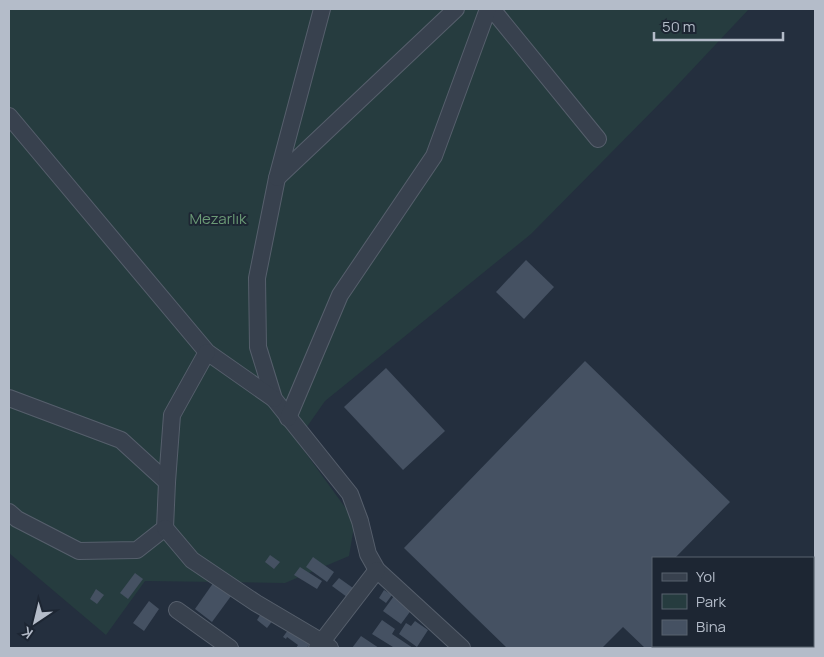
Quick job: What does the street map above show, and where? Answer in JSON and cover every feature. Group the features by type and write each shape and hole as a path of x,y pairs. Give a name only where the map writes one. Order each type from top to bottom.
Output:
{"street":[{"path":"274,399 258,347 257,278 277,178 322,9"},
{"path":"277,178 456,9"},
{"path":"288,418 340,295 434,156 488,9"},
{"path":"492,9 598,139"},
{"path":"9,116 207,352 274,399 350,494 360,520 368,554 376,570 462,648"},
{"path":"207,352 172,414 166,482 165,528 192,560 323,646 376,570"},
{"path":"9,398 121,440 166,482"},
{"path":"9,512 16,519 79,551 137,550 165,528"},
{"path":"177,610 230,648"}],"green space":[{"name":"Mezarlık","path":"9,9 749,9 670,93 531,234 325,401 297,441 355,521 349,556 285,583 145,581 106,635 9,553"}],"building":[{"path":"526,260 554,287 524,319 496,292"},
{"path":"585,361 730,502 676,557 652,557 652,647 744,648 645,648 623,627 602,648 507,648 404,548"},
{"path":"386,368 445,431 403,470 344,407"},
{"path":"270,555 280,562 274,569 265,562"},
{"path":"313,557 334,572 327,582 306,567"},
{"path":"300,567 322,581 317,589 294,575"},
{"path":"135,573 143,579 128,599 120,593"},
{"path":"339,578 353,588 347,597 332,586"},
{"path":"216,579 234,592 212,622 195,609"},
{"path":"96,589 104,595 97,604 90,599"},
{"path":"384,590 392,595 386,603 379,598"},
{"path":"394,596 412,609 401,624 383,611"},
{"path":"149,601 159,609 144,631 133,623"},
{"path":"262,612 273,620 267,628 257,620"},
{"path":"382,620 395,629 392,634 413,648 392,648 372,634"},
{"path":"415,621 428,630 417,647 399,634 406,623 411,626"},
{"path":"288,630 309,644 307,648 296,648 298,645 287,637 286,639 283,637"},
{"path":"361,636 379,648 352,648"}]}
